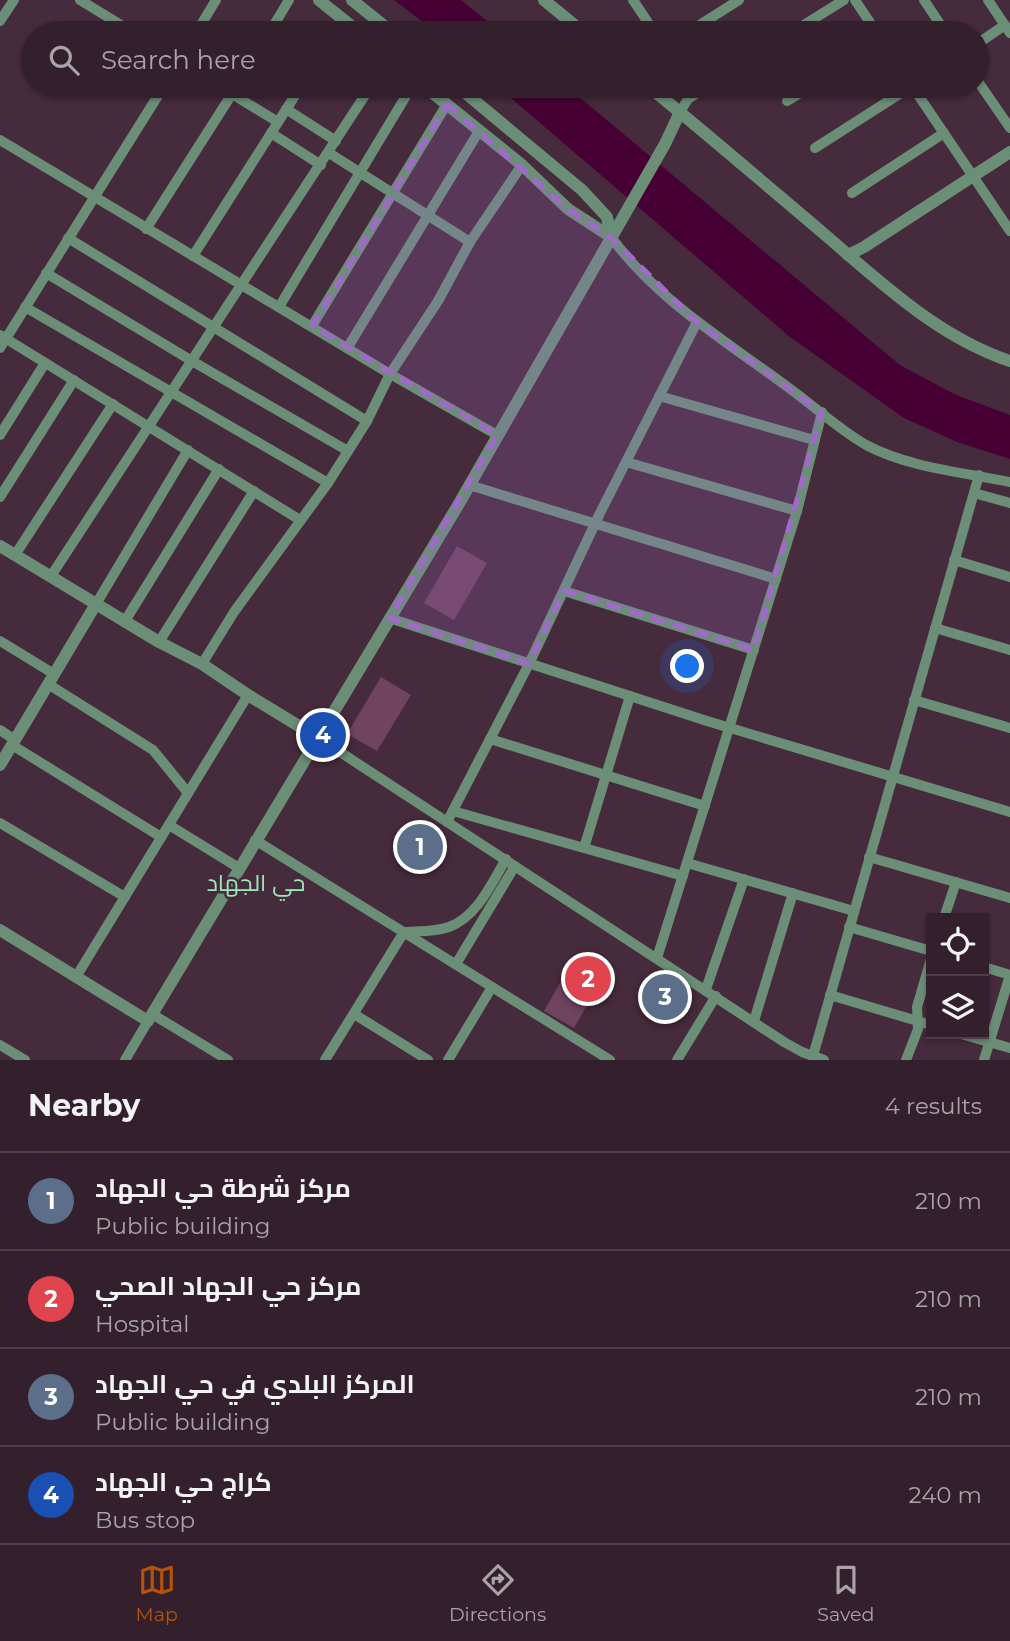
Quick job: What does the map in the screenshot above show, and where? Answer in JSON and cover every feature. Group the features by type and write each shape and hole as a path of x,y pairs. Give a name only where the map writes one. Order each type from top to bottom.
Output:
{"street":[{"path":"0,21 14,0"},
{"path":"80,0 114,21"},
{"path":"203,21 216,0"},
{"path":"276,21 289,0"},
{"path":"319,0 346,21"},
{"path":"352,0 378,21"},
{"path":"544,0 569,21"},
{"path":"633,0 647,21"},
{"path":"706,21 739,0"},
{"path":"810,21 844,0"},
{"path":"855,0 869,21"},
{"path":"924,0 938,21"},
{"path":"988,0 1007,29 989,38"},
{"path":"989,97 1010,128"},
{"path":"156,98 2,341 74,380 300,520"},
{"path":"146,229 229,98"},
{"path":"245,98 278,122"},
{"path":"193,256 293,98"},
{"path":"51,576 363,98"},
{"path":"279,307 405,98"},
{"path":"439,98 522,166 568,209 611,237 644,276 697,322 867,445 913,464 1010,482"},
{"path":"471,98 582,190 607,216 611,237"},
{"path":"663,98 848,254 944,330 1010,361"},
{"path":"125,1060 469,485 665,144 688,98"},
{"path":"787,102 793,98"},
{"path":"815,148 893,98"},
{"path":"920,98 1010,231"},
{"path":"312,326 447,104"},
{"path":"286,109 336,141"},
{"path":"348,347 479,131"},
{"path":"271,133 321,165"},
{"path":"852,193 944,133"},
{"path":"0,140 390,374 497,435"},
{"path":"848,254 1010,152"},
{"path":"328,153 470,242"},
{"path":"202,663 234,612 328,483 367,421 390,374 439,301 470,242 522,166"},
{"path":"68,238 367,421"},
{"path":"46,273 348,451"},
{"path":"25,307 328,483"},
{"path":"450,816 529,663 595,524 697,322"},
{"path":"0,435 45,363"},
{"path":"0,496 74,380"},
{"path":"659,396 814,440"},
{"path":"15,555 113,404"},
{"path":"657,958 797,511 822,412"},
{"path":"0,765 188,450"},
{"path":"626,462 797,511"},
{"path":"125,621 219,470"},
{"path":"813,1056 979,475"},
{"path":"469,485 776,579"},
{"path":"159,642 254,491"},
{"path":"974,493 1010,503"},
{"path":"0,546 159,642 202,663 248,695 450,816 510,863 784,1042 824,1060"},
{"path":"954,560 1010,577"},
{"path":"564,590 754,650"},
{"path":"389,618 730,728 1010,812"},
{"path":"934,628 1010,650"},
{"path":"0,641 153,750 188,793"},
{"path":"76,977 248,695"},
{"path":"584,848 631,696"},
{"path":"914,700 1010,728"},
{"path":"0,730 14,742 161,837"},
{"path":"490,739 705,806"},
{"path":"450,816 584,848 683,876"},
{"path":"0,823 125,897"},
{"path":"169,825 239,868"},
{"path":"255,840 610,1060"},
{"path":"869,857 1010,898"},
{"path":"404,932 451,927 463,919 510,863"},
{"path":"456,964 510,863"},
{"path":"687,863 854,911"},
{"path":"706,989 744,879"},
{"path":"946,913 956,882"},
{"path":"754,1021 793,893"},
{"path":"849,927 926,950"},
{"path":"0,930 76,977 221,1058"},
{"path":"326,1060 404,932"},
{"path":"984,1060 1010,975 989,969"},
{"path":"906,1060 916,1037 917,1007 926,976"},
{"path":"448,1060 492,987"},
{"path":"830,995 926,1023"},
{"path":"677,1060 716,996"},
{"path":"354,1014 428,1060"},
{"path":"979,1039 1010,1048"},
{"path":"0,1045 25,1060"}],"highlighted area":[{"path":"447,104 568,209 611,237 697,322 822,412 754,650 564,591 529,664 389,618 497,435 312,326"}],"shaded area":[{"path":"394,0 461,0 487,21 421,21"},
{"path":"511,98 580,98 900,365 954,394 1010,415 1010,459 957,442 904,418 790,337"},
{"path":"457,546 487,563 454,620 424,603"},
{"path":"381,677 411,695 377,751 347,734"},
{"path":"571,964 601,981 574,1028 544,1011"}],"place":[{"name":"كراج حي الجهاد","path":"323,735"},
{"name":"مركز شرطة حي الجهاد","path":"420,847"},
{"name":"مركز حي الجهاد الصحي","path":"588,979"},
{"name":"المركز البلدي في حي الجهاد","path":"665,997"}],"district":[{"name":"حي الجهاد","path":"256,883"}]}
